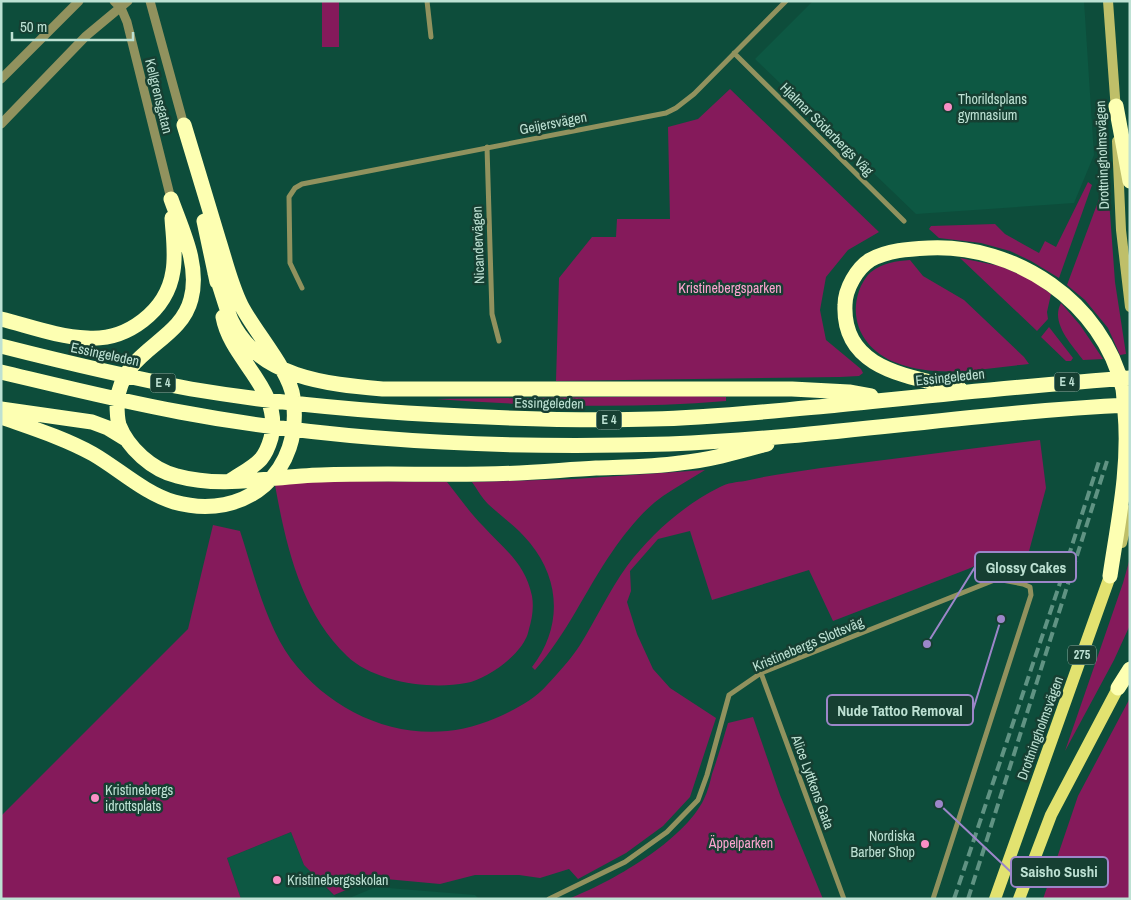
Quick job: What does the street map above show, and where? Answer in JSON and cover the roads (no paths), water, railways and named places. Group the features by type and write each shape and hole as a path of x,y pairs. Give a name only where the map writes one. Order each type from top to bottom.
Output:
{"highway":[{"path":"1116,106 1130,181"},
{"path":"1,417 58,437 93,454 147,489 172,501 192,506 227,504 243,499 259,489 279,470 288,454 294,435 293,395 283,372 241,306 231,281 184,125"},
{"path":"196,189 229,338 238,354 260,383 268,397 272,413 273,429 269,445 261,458 230,481"},
{"path":"126,439 118,423 118,395 122,381 130,366 175,326 187,310 192,297 192,268 189,250 171,199"},
{"path":"1,320 73,337 90,339 123,332 138,325 160,303 170,285 174,257 171,199"},
{"path":"970,392 896,372 874,364 862,355 852,341 846,325 845,300 855,276 870,260 906,249 942,247 969,249 997,256 1021,266 1043,279 1072,301 1095,327 1110,351 1123,390 1128,439 1110,576"},
{"path":"215,273 231,320 242,337 255,351 271,363 297,375 321,382 383,390 792,389 849,392 890,400"},
{"name":"Essingeleden","path":"1,346 59,361 190,388 328,407 406,414 544,420 654,419 778,410 1130,378"},
{"name":"E 4","path":"1,372 180,412 328,432 418,440 544,446 671,444 790,436 1006,414 1130,405"},
{"path":"1,409 92,422 108,428 126,439 156,468 173,476 212,482 256,481 322,474 486,474 680,464 730,455 790,436"},
{"path":"1118,688 1130,669"}],"main road":[{"name":"Drottningholmsvägen","path":"1108,1 1116,106 1120,222 1130,307"},
{"name":"Drottningholmsvägen","path":"995,899 1110,576 1130,510"},
{"path":"1019,899 1051,815 1118,688 1130,659"}],"street":[{"path":"1,80 79,1"},
{"name":"Kellgrensgatan","path":"150,1 184,125 196,189"},
{"path":"427,1 431,37"},
{"name":"Geijersvägen","path":"302,288 290,263 289,198 295,188 302,184 666,113 694,94 786,1"},
{"path":"1,124 86,36 121,4"},
{"name":"Kellgrensgatan","path":"121,4 171,199"},
{"name":"Hjalmar Söderbergs Väg","path":"734,53 904,221"},
{"name":"Nicandervägen","path":"488,147 492,314 499,341"},
{"name":"Kristinebergs Slottsväg","path":"549,899 625,862 667,832 698,800 707,775 729,695 760,673 997,579 1023,584 1030,588 1031,595 933,899"},
{"name":"Alice Lyttkens Gata","path":"760,673 844,899"}],"railway":[{"path":"954,899 1100,458"},
{"path":"968,899 1107,461"}],"place":[{"name":"Thorildsplans gymnasium","path":"948,107"},
{"name":"Nude Tattoo Removal","path":"1001,619"},
{"name":"Glossy Cakes","path":"927,644"},
{"name":"Kristinebergs idrottsplats","path":"95,798"},
{"name":"Saisho Sushi","path":"939,804"},
{"name":"Nordiska Barber Shop","path":"925,844"},
{"name":"Kristinebergsskolan","path":"277,880"}],"park label":[{"name":"Kristinebergsparken","path":"730,288"},
{"name":"Äppelparken","path":"741,843"}]}
